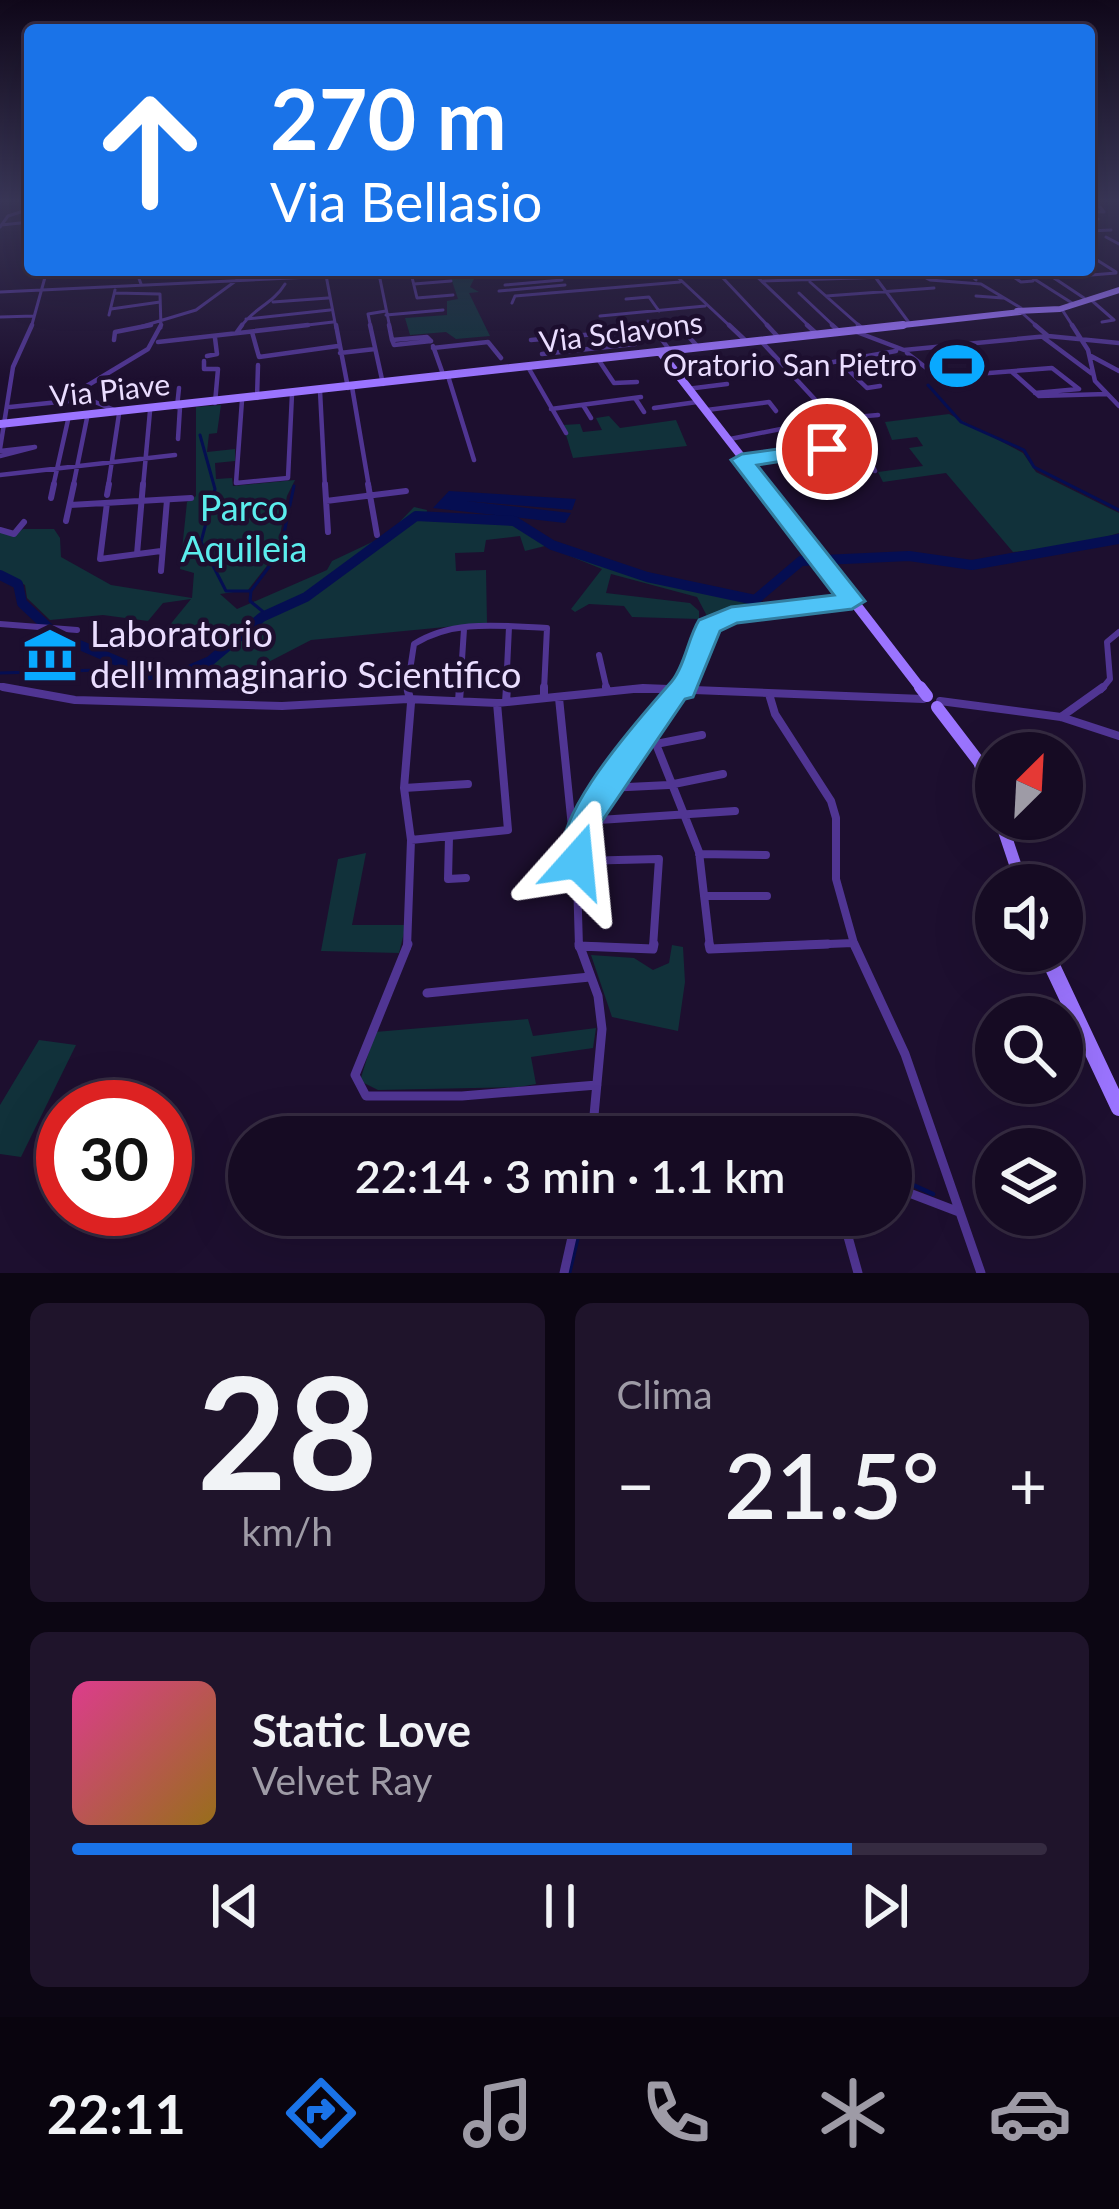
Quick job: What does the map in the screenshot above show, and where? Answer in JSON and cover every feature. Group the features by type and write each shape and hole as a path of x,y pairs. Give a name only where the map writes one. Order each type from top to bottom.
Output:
{"street":[{"path":"1096,260 1119,263"},
{"path":"1101,262 1118,274"},
{"path":"0,452 13,367 45,276"},
{"path":"90,288 93,276"},
{"path":"140,276 141,284"},
{"path":"237,276 238,280"},
{"path":"234,334 246,319 273,302 289,276"},
{"path":"115,289 238,280 288,282 316,276"},
{"path":"325,276 377,535"},
{"path":"379,276 394,345 488,342 501,358"},
{"path":"415,276 417,298 453,295"},
{"path":"559,276 565,286"},
{"path":"674,276 747,342"},
{"path":"757,276 817,334"},
{"path":"762,281 920,276 978,283"},
{"path":"971,276 1023,311 1046,337 1094,376 1119,406"},
{"path":"1012,276 1021,282 1036,281"},
{"path":"1029,276 1072,303"},
{"path":"1051,276 1114,320 1102,322"},
{"path":"1054,278 1086,276"},
{"path":"722,277 779,338"},
{"path":"876,278 910,324"},
{"path":"807,279 859,330 902,350 938,377 1055,368 1078,389 1035,393"},
{"path":"114,340 115,332 160,326 190,313 238,280"},
{"path":"414,284 451,281"},
{"path":"500,291 680,282"},
{"path":"505,285 565,286"},
{"path":"512,303 512,297 565,286"},
{"path":"0,292 90,288 156,293 161,302 157,342 146,354 94,377 65,399"},
{"path":"826,296 934,288"},
{"path":"115,289 110,313 161,302"},
{"name":"Via Sclavons","path":"229,401 1060,310 1086,297 1119,290"},
{"path":"799,293 840,332"},
{"path":"976,296 984,301 1006,297"},
{"path":"626,299 649,297 659,310"},
{"path":"273,302 328,298"},
{"path":"600,316 705,306"},
{"path":"246,319 330,310"},
{"path":"383,384 368,314 443,310"},
{"path":"1060,310 1082,341 1094,376"},
{"path":"0,317 34,316"},
{"path":"648,321 687,389 975,757"},
{"path":"676,321 699,348"},
{"path":"157,342 333,322"},
{"path":"531,340 637,330"},
{"path":"602,331 622,357"},
{"path":"252,332 260,357 375,349"},
{"path":"215,337 217,354 206,358 204,369 218,369 229,401 236,483 288,478 292,394"},
{"path":"788,370 902,350 1046,337 1118,344"},
{"path":"760,340 857,445 875,471"},
{"path":"432,344 474,460"},
{"path":"542,354 635,344"},
{"path":"1090,357 1119,371"},
{"path":"598,359 614,383 637,382"},
{"path":"839,361 867,388 880,386"},
{"path":"257,398 258,365"},
{"path":"528,368 566,434"},
{"path":"1012,371 1035,393 1107,394"},
{"path":"687,389 727,384"},
{"path":"178,439 179,388"},
{"path":"320,391 328,532"},
{"path":"551,409 638,398 644,412"},
{"path":"10,407 65,399 98,401 120,414 98,557 161,551"},
{"name":"Via Piave","path":"1,424 229,401"},
{"path":"655,408 769,402 776,410"},
{"path":"583,405 591,418"},
{"path":"746,405 752,413"},
{"path":"137,554 150,410"},
{"path":"834,419 878,415"},
{"path":"67,521 87,418"},
{"path":"50,498 68,420"},
{"path":"727,440 791,427"},
{"path":"742,460 857,445"},
{"path":"0,476 176,455"},
{"path":"326,501 406,491"},
{"path":"70,505 107,499 191,498"},
{"path":"161,571 167,500"},
{"path":"0,530 14,534 24,522"},
{"path":"594,1116 601,1015 579,946 577,836 584,821 680,690 703,634 714,622 731,615 852,601"},
{"path":"0,624 77,630"},
{"path":"544,698 547,628 488,624 433,634 414,644 404,788 411,840 409,942 360,1058 357,1084 366,1096 443,1096 597,1085"},
{"path":"411,840 508,830 502,703 509,627"},
{"path":"459,701 464,629"},
{"path":"1061,717 1097,694 1110,679 1107,642 1119,632"},
{"path":"599,655 607,691"},
{"path":"0,686 109,702 282,706 408,699 502,703 607,691 680,690 932,701 1061,717 1119,736"},
{"path":"769,694 788,735 831,801 836,818 836,879 853,943 905,1054 981,1273"},
{"path":"559,697 572,827 577,836"},
{"path":"650,729 699,854 710,949 853,943"},
{"path":"656,744 702,735"},
{"path":"607,788 672,784 723,774"},
{"path":"404,788 468,784"},
{"path":"584,821 735,811"},
{"path":"449,837 448,878 466,878"},
{"path":"699,854 766,855"},
{"path":"577,861 659,859 662,867 653,949 579,946"},
{"path":"704,896 766,896"},
{"path":"1055,972 1119,1108"},
{"path":"428,993 590,977"},
{"path":"912,1194 959,1212"},
{"path":"564,1273 572,1236"},
{"path":"848,1236 858,1273"}],"green space":[{"path":"450,276 474,279 470,287 479,292 469,293 490,336 410,335 405,318 447,315 447,301 458,299"},
{"name":"Parco Aquileia","path":"221,405 217,433 209,434 207,452 235,449 235,461 215,463 216,479 232,478 233,486 295,480 287,496 277,553 248,590 220,594 237,609 327,570 332,561 387,535 414,507 427,510 426,518 514,521 552,545 647,577 749,599 752,606 708,618 697,597 611,574 606,593 690,603 699,611 699,619 632,617 624,606 589,604 575,612 571,609 602,569 545,546 525,551 520,536 486,540 484,552 455,553 456,571 486,570 487,623 311,640 253,670 202,675 203,661 217,652 215,633 169,626 191,599 163,603 148,621 103,615 50,620 27,598 25,585 0,572 0,532 14,535 23,529 54,529 60,538 61,557 111,585 192,598 194,573 180,569 187,502 196,496 196,407"},
{"path":"949,414 1023,453 1036,472 1119,513 1119,533 1078,545 1013,552 946,473 883,482 878,472 923,466 909,448 923,446 917,437 892,440 885,422"},
{"path":"609,416 620,428 676,420 687,446 573,458 563,425 580,424 583,432 602,430 596,418"},
{"path":"366,853 352,925 406,925 399,953 321,951 338,859"},
{"path":"672,945 683,947 685,982 678,1031 612,1017 591,955 634,958 653,970 669,963"},
{"path":"528,1019 533,1036 596,1028 593,1048 531,1057 536,1084 519,1087 378,1090 360,1081 375,1032"},
{"path":"39,1040 76,1045 59,1080 36,1080 36,1126 21,1157 0,1154 0,1105"}],"shaded area":[{"path":"449,491 576,499 572,510 466,501 571,513 565,523 433,508"}],"waterway":[{"path":"928,385 961,422 1024,450 1034,467 1119,510"},
{"path":"200,435 215,489 201,542 226,591 251,591"},
{"path":"251,591 280,552 294,486"},
{"path":"0,575 18,584 22,603 56,635 150,675 184,672 210,661 262,617 306,597 416,516 514,521 552,545 647,577 755,600 801,561 909,556 972,565 1119,539"},
{"path":"251,591 250,601 267,615"},
{"path":"0,673 133,669"},
{"path":"912,1184 933,1194"},
{"path":"569,1273 578,1236"}],"place":[{"name":"Oratorio San Pietro","path":"957,366"},
{"name":"Laboratorio dell'Immaginario Scientifico","path":"50,655"}],"route":[{"path":"577,861 582,824 677,689 683,690 708,626 731,615 852,601 742,460 827,449"}]}
